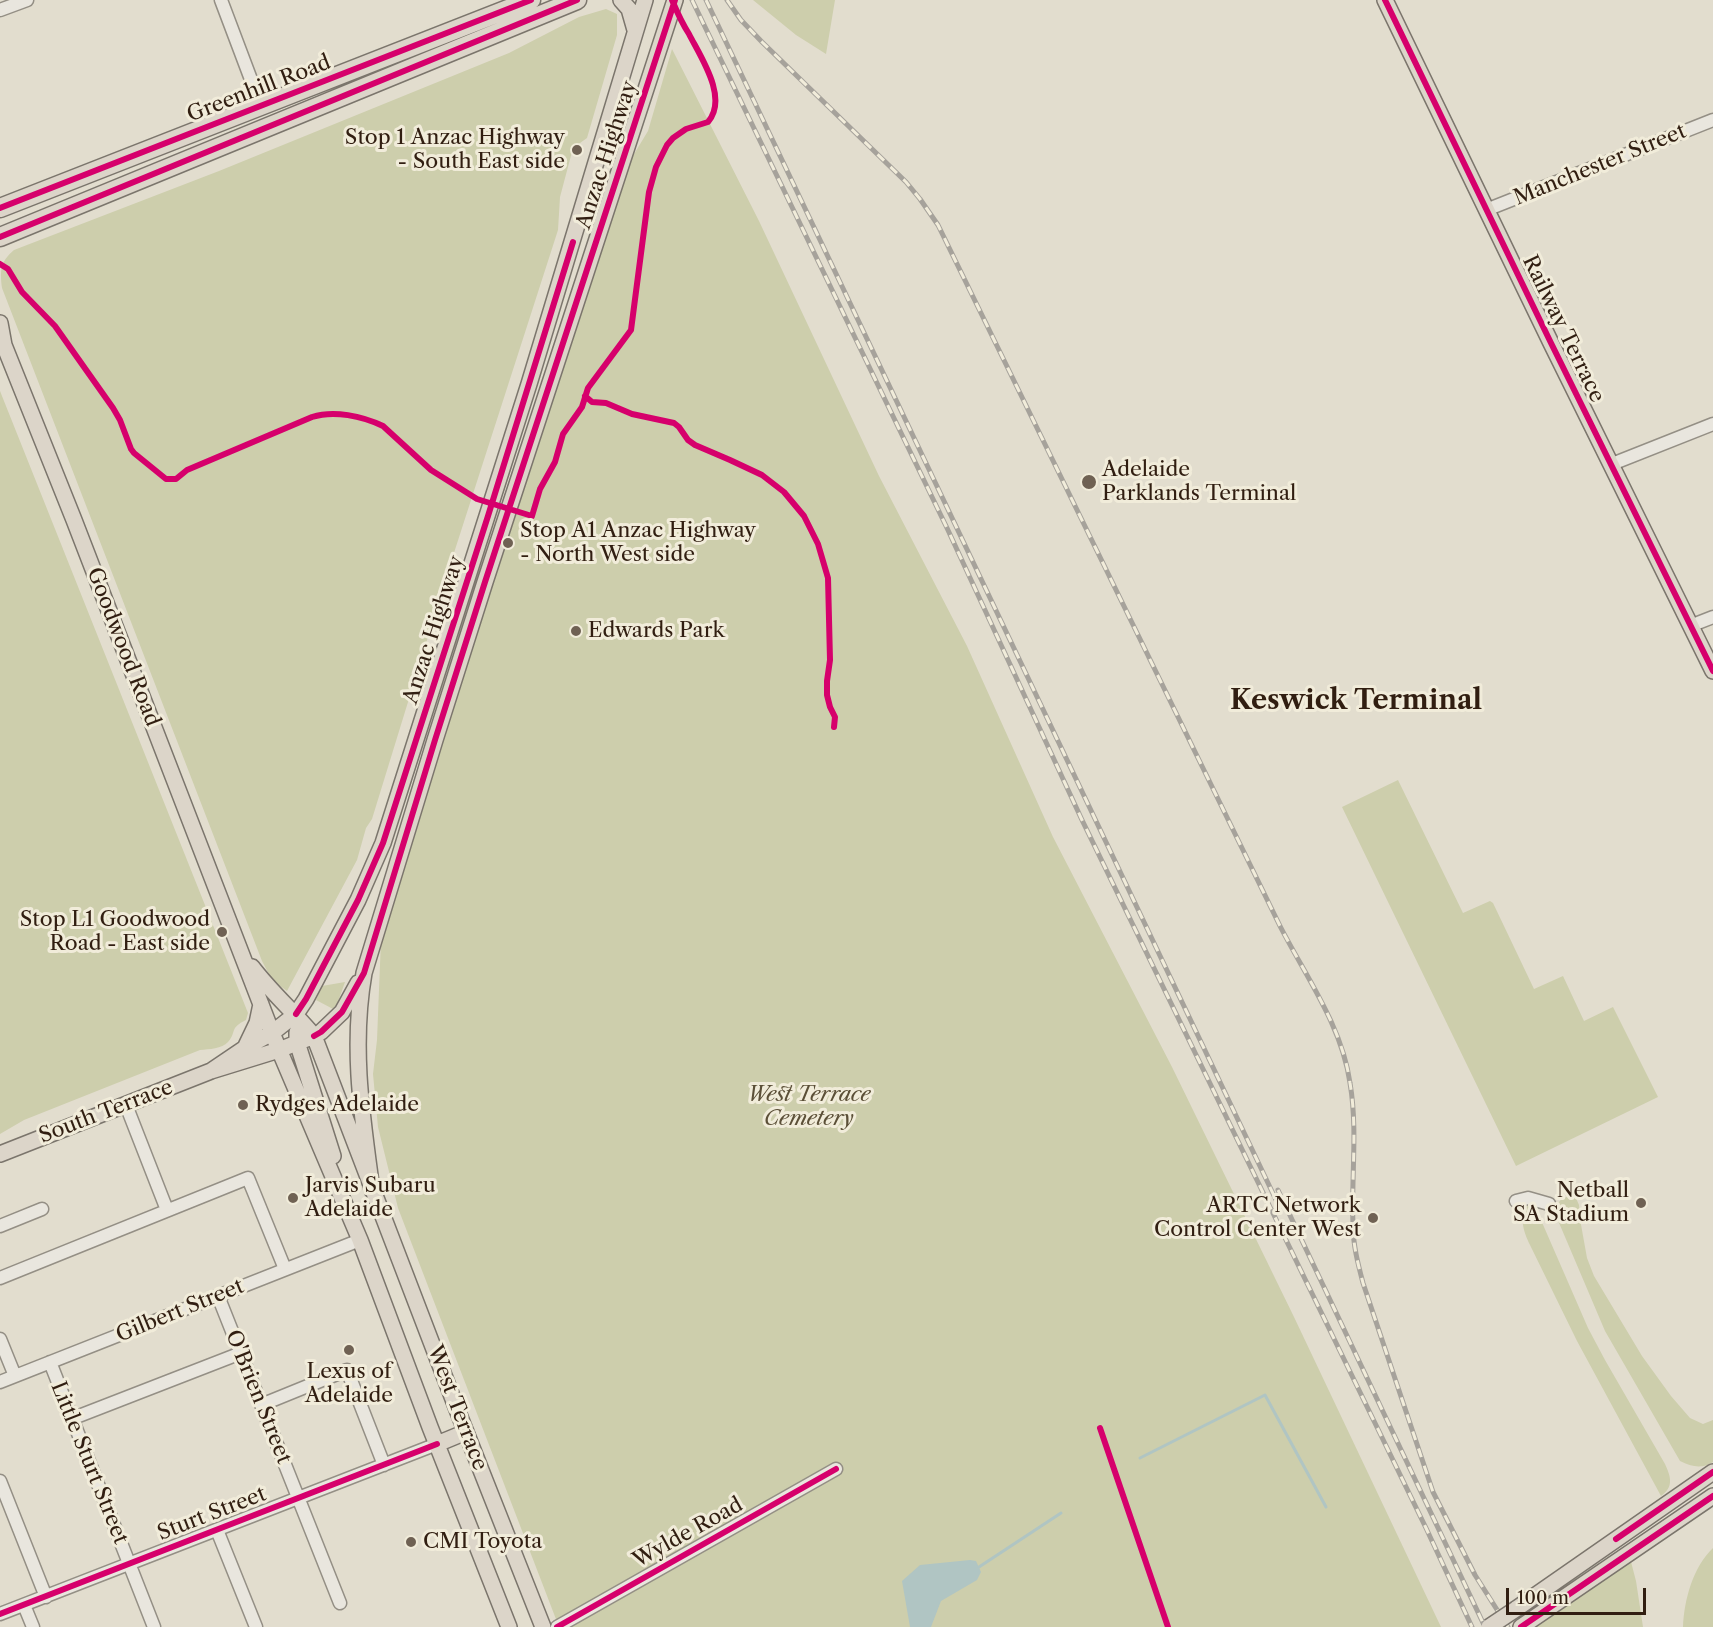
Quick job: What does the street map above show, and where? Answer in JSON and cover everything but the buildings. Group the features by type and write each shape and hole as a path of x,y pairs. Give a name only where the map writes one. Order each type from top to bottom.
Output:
{"highway":[{"name":"Greenhill Road","path":"0,208 531,0"},
{"name":"Greenhill Road","path":"0,237 577,0"},
{"path":"323,81 343,83 368,74 375,74 379,82"},
{"path":"136,154 142,168 149,168 173,159 196,157"},
{"path":"0,248 34,224"}],"main road":[{"path":"621,0 629,9 635,30"},
{"name":"Anzac Highway","path":"272,1033 296,1014 306,999 358,900 383,843 544,337 645,0"},
{"name":"Railway Terrace","path":"1385,0 1713,671"},
{"name":"Anzac Highway","path":"364,973 438,729 673,5"},
{"name":"Goodwood Road","path":"0,323 2,343 78,531 279,1050"},
{"path":"544,337 563,342"},
{"name":"Goodwood Road","path":"240,950 264,982 296,1014"},
{"path":"314,1036 342,1012 364,973"},
{"name":"West Terrace","path":"364,973 358,1018 358,1076 372,1190"},
{"path":"245,1048 257,1023 261,1004"},
{"name":"West Terrace","path":"296,1014 314,1036 543,1627"},
{"name":"West Terrace","path":"296,1014 297,1042 360,1240"},
{"name":"South Terrace","path":"211,1071 272,1033"},
{"name":"South Terrace","path":"0,1154 211,1071 279,1050 314,1036"},
{"name":"West Terrace","path":"279,1050 360,1240 509,1627"},
{"path":"437,1444 466,1432"},
{"path":"1490,1627 1712,1472"},
{"path":"1523,1626 1713,1496"}],"street":[{"path":"0,10 27,0"},
{"path":"221,0 261,106"},
{"name":"Manchester Street","path":"1486,210 1713,120"},
{"path":"1612,464 1713,424"},
{"path":"1690,626 1713,617"},
{"path":"126,1104 167,1210"},
{"path":"0,1278 248,1178 285,1269"},
{"path":"1516,1202 1528,1198 1549,1204"},
{"path":"0,1226 42,1209"},
{"name":"Gilbert Street","path":"0,1382 360,1240"},
{"name":"O'Brien Street","path":"218,1296 340,1603"},
{"path":"0,1339 15,1376"},
{"path":"71,1419 241,1353"},
{"name":"Little Sturt Street","path":"50,1362 154,1627"},
{"path":"261,1405 347,1370 384,1465"},
{"name":"Sturt Street","path":"0,1614 437,1444"},
{"name":"Wylde Road","path":"557,1627 836,1469"},
{"path":"0,1481 46,1597"},
{"path":"218,1530 255,1627"},
{"path":"24,1605 33,1627"}],"green space":[{"path":"753,0 835,0 826,54 796,35"},
{"path":"606,9 617,14 617,35 587,138 573,148 560,197 558,230 452,559 372,819 366,828 357,860 287,991 272,980 262,961 2,288 2,267 6,258 14,250 219,171 509,53 579,17"},
{"name":"West Terrace Cemetery","path":"672,49 759,221 879,476 967,646 1053,837 1172,1067 1294,1317 1441,1627 559,1627 398,1208 378,1127 373,1074 377,1040 381,940 518,496 628,164 648,131"},
{"path":"0,391 248,1013 246,1020 237,1025 231,1039 222,1046 200,1050 24,1120 0,1134"},
{"path":"1398,780 1463,913 1490,901 1493,903 1534,989 1563,976 1584,1021 1613,1007 1658,1097 1516,1166 1342,807"},
{"path":"345,982 335,1010 316,1000 322,986"},
{"path":"1571,1196 1576,1198 1579,1205 1587,1258 1594,1276 1642,1356 1690,1418 1703,1424 1713,1420 1713,1462 1705,1466 1697,1466 1680,1461 1605,1331 1554,1211 1560,1200"},
{"path":"1528,1203 1534,1204 1588,1328 1665,1464 1669,1473 1670,1485 1661,1496 1577,1341 1525,1234 1523,1224"},
{"path":"1713,1548 1713,1627 1683,1627 1685,1606 1695,1574"},
{"path":"1630,1558 1643,1627 1529,1627"}],"shaded area":[{"path":"976,1561 981,1572 977,1580 941,1601 931,1627 910,1627 902,1581 920,1565"}],"waterway":[{"path":"1140,1458 1265,1395 1326,1507"},
{"path":"979,1567 1061,1513"}],"railway":[{"path":"692,0 947,528 1082,820 1472,1627"},
{"path":"706,0 1277,1202"},
{"path":"727,0 741,20 762,42 906,182 938,225 1280,926 1322,1002 1346,1062 1350,1083 1354,1136 1353,1232 1363,1283 1433,1492 1475,1575 1508,1627"},
{"path":"1278,1190 1485,1627"}],"cycle path":[{"path":"0,208 531,0"},
{"path":"0,237 577,0"},
{"path":"0,264 8,269 22,292 55,326 113,408 134,453 166,479 176,479 187,470 312,417 339,414 366,419 383,426 431,470 477,499 532,516 540,489 555,462 563,434 582,407 588,388 631,330 649,192 656,167 673,138 686,129 708,122 714,112 714,89 710,77 672,0"},
{"path":"314,1036 342,1012 364,973 485,582 675,0"},
{"path":"1385,0 1713,671"},
{"path":"296,1014 358,900 383,843 573,242"},
{"path":"585,396 592,402 606,403 632,414 674,423 695,445 762,475 784,492 804,516 818,544 828,578 830,660 827,695 835,717 834,727"},
{"path":"1100,1428 1168,1627"},
{"path":"0,1614 437,1444"},
{"path":"557,1627 836,1469"},
{"path":"1616,1539 1713,1472"},
{"path":"1521,1627 1713,1496"}],"place":[{"name":"Stop 1 Anzac Highway - South East side","path":"577,150"},
{"name":"Adelaide Parklands Terminal","path":"1089,482"},
{"name":"Stop A1 Anzac Highway - North West side","path":"508,543"},
{"name":"Edwards Park","path":"576,631"},
{"name":"Stop L1 Goodwood Road - East side","path":"222,932"},
{"name":"Rydges Adelaide","path":"243,1105"},
{"name":"Jarvis Subaru Adelaide","path":"293,1198"},
{"name":"Netball SA Stadium","path":"1641,1203"},
{"name":"ARTC Network Control Center West","path":"1373,1218"},
{"name":"Lexus of Adelaide","path":"349,1350"},
{"name":"CMI Toyota","path":"411,1542"}],"district":[{"name":"Keswick Terminal","path":"1356,701"}]}
